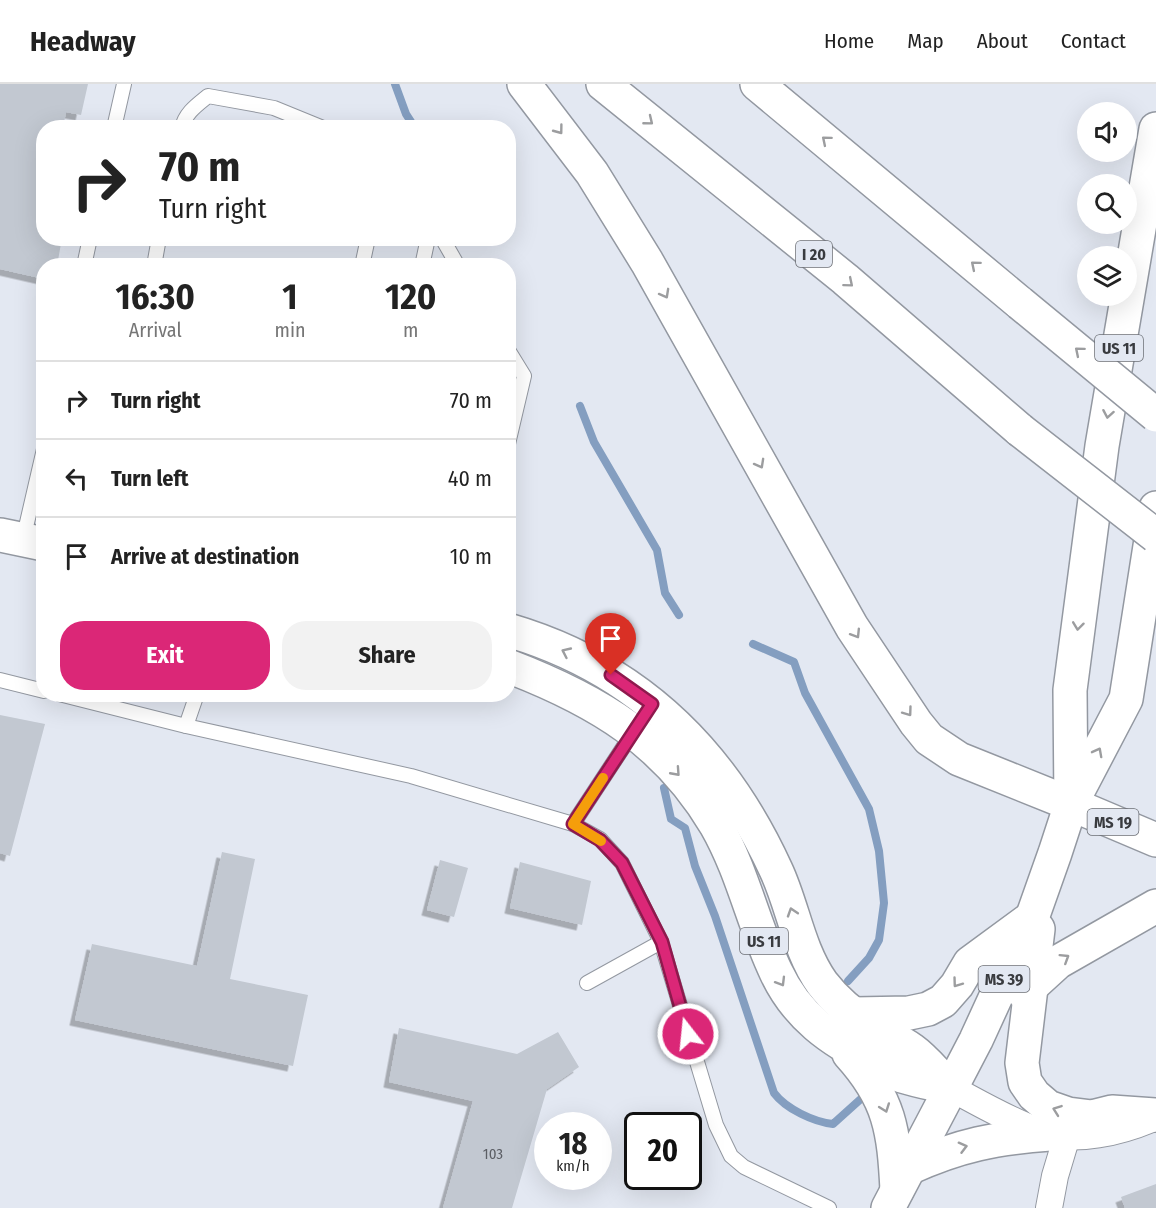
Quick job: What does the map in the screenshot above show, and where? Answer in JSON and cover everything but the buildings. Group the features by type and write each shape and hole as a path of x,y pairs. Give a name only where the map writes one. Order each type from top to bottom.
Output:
{"main road":[{"path":"524,84 592,173 647,262 852,627 929,739 960,759 1071,804 1126,699 1156,508"},
{"name":"I 20","path":"603,84 844,279 1020,430 1156,536"},
{"path":"757,84 1156,415"},
{"path":"774,84 794,113"},
{"name":"US 11","path":"1032,918 1071,804 1071,679 1102,446 1156,129"},
{"name":"US 11","path":"516,633 555,647 596,666 643,717 661,755 690,788 715,824 735,862 776,973 790,996 810,1021 839,1044 901,1076 951,1088"},
{"name":"US 11","path":"516,669 553,682 592,702 643,717 698,747 736,796 758,833 777,873 812,968 823,984 854,1014"},
{"name":"MS 19","path":"1071,804 1156,840"},
{"path":"1044,887 1022,1063 1025,1082 1034,1095 1048,1107 1068,1114 1092,1117 1112,1112 1156,1116"},
{"path":"898,1188 976,1040 1058,962 1156,906"},
{"path":"854,1014 909,1013 928,1009 943,1000 957,985 970,963 1032,918"},
{"name":"MS 39","path":"976,1040 1032,918"},
{"path":"854,1014 912,1050 951,1088"},
{"path":"839,1044 866,1073 885,1106 895,1146 898,1188"},
{"path":"898,1188 962,1147 1017,1136 1058,1135"}],"street":[{"path":"951,1088 1019,1122 1058,1135 1105,1134 1123,1130 1156,1116"},
{"path":"1049,1208 1055,1176 1058,1135"}],"lane":[{"path":"116,120 124,84"},
{"path":"184,120 192,109 208,96 274,108 303,120"},
{"path":"516,363 524,376 516,410"},
{"path":"22,540 36,482"},
{"path":"0,680 36,689"},
{"path":"91,702 186,726 411,776 573,824 600,840 622,863 662,942 716,1125 731,1156 744,1167 829,1208"},
{"path":"186,726 194,702"},
{"path":"573,824 643,717"},
{"path":"587,983 662,942"}],"waterway":[{"path":"395,84 410,120"},
{"path":"580,406 594,442 657,550 665,593 679,615"},
{"path":"753,644 794,662 805,693 869,809 879,851 884,903 879,940 869,958 848,981"},
{"path":"664,788 671,819 685,828 695,866 715,916 774,1093 801,1114 817,1121 833,1124 863,1097"}],"slow traffic":[{"path":"601,841 573,824 603,778"}],"route":[{"path":"611,675 652,704 573,824 600,840 622,863 662,942 688,1034"}]}
